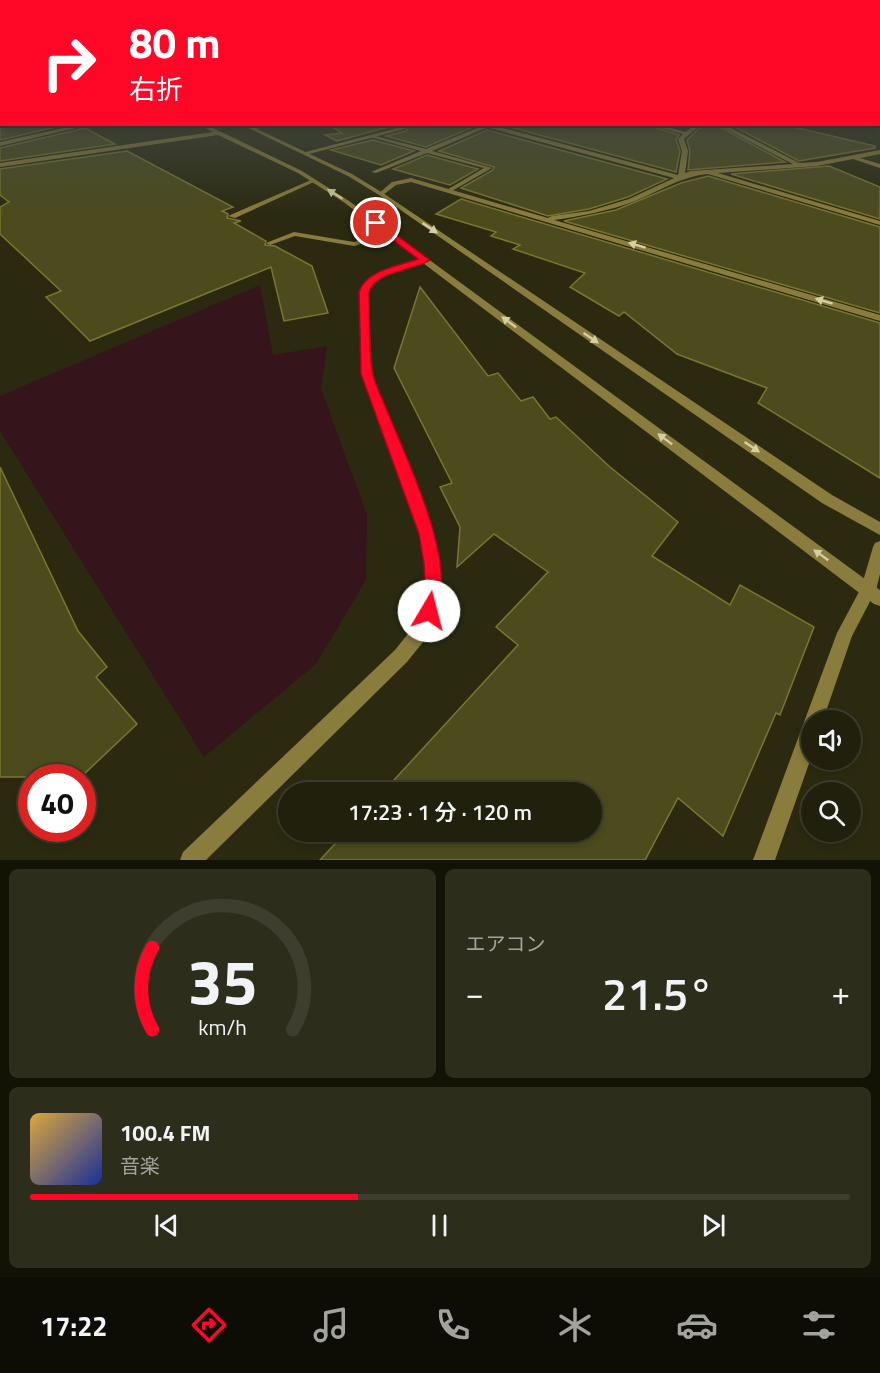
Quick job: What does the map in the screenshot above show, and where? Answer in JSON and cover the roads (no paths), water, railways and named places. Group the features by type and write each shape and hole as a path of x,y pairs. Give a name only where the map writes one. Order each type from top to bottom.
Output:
{"street":[{"path":"0,144 40,135"},
{"path":"0,165 209,135"},
{"path":"228,135 347,202 874,594"},
{"path":"261,135 350,175 381,194 827,499 880,529"},
{"path":"305,153 376,135"},
{"path":"374,172 465,135"},
{"path":"527,135 681,178"},
{"path":"681,178 685,151 681,139 686,135"},
{"path":"741,135 800,164"},
{"path":"373,136 489,168 448,191"},
{"path":"547,218 590,213 631,200 691,174 854,158 880,152"},
{"path":"854,158 880,166"},
{"path":"707,172 880,223"},
{"path":"381,194 387,186 401,180 411,180 547,218 880,318"},
{"path":"232,216 313,181"},
{"path":"270,243 294,234 354,244 391,234"},
{"path":"191,860 401,656 417,636 429,611 434,588 433,564 427,534 367,374 364,292 366,285 376,277 425,260"},
{"path":"818,710 845,633 874,594 880,547"},
{"path":"764,860 801,757"}]}
